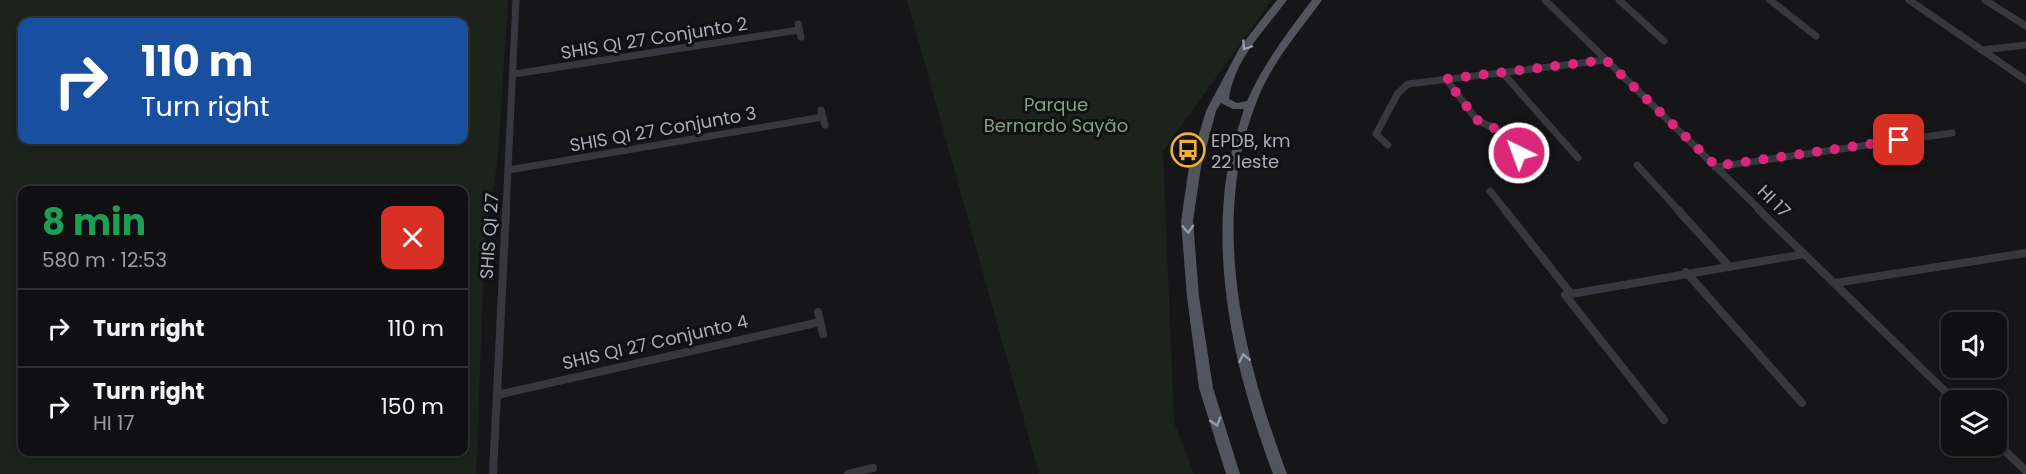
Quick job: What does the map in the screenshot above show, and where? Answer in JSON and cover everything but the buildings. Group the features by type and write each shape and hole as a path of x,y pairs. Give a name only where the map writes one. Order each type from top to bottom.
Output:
{"main road":[{"path":"1233,474 1206,388 1193,297 1187,221 1195,167 1211,111 1245,46 1282,0"},
{"path":"1280,474 1264,433 1245,364 1231,285 1228,242 1230,194 1237,149 1251,103 1275,58 1317,0"},
{"path":"1229,75 1224,94 1227,104 1239,107 1251,103"}],"street":[{"name":"SHIS QI 27","path":"493,474 516,0"},
{"path":"1306,15 1322,0"},
{"name":"HI 17","path":"1545,0 1944,390"},
{"path":"1619,0 1664,41"},
{"path":"1770,0 1816,36"},
{"path":"1909,0 2026,80"},
{"path":"1985,0 2026,26"},
{"name":"SHIS QI 27 Conjunto 2","path":"514,75 800,30"},
{"path":"1982,50 2026,45"},
{"path":"1388,146 1377,134 1398,93 1408,84 1606,60"},
{"path":"1501,72 1578,158"},
{"path":"1446,79 1477,120 1502,132 1519,153"},
{"name":"SHIS QI 27 Conjunto 3","path":"508,170 823,117"},
{"path":"1716,166 1952,134"},
{"path":"1637,165 1728,265"},
{"path":"1490,191 1664,420"},
{"path":"1835,283 2026,253"},
{"path":"1568,294 1686,272 1804,254"},
{"path":"1686,272 1802,403"},
{"path":"818,312 823,334"},
{"name":"SHIS QI 27 Conjunto 4","path":"497,395 820,322"},
{"path":"2007,453 2026,471"},
{"path":"853,473 873,468"}],"green space":[{"path":"0,0 508,0 498,154 484,263 476,474 0,474"},
{"name":"Parque Bernardo Sayão","path":"907,0 1272,0 1163,151 1174,422 1194,474 1039,474"}],"place":[{"name":"EPDB, km 22 leste","path":"1188,150"}],"route":[{"path":"1519,153 1502,132 1481,124 1477,120 1446,79 1606,60 1716,166 1899,140"}]}
